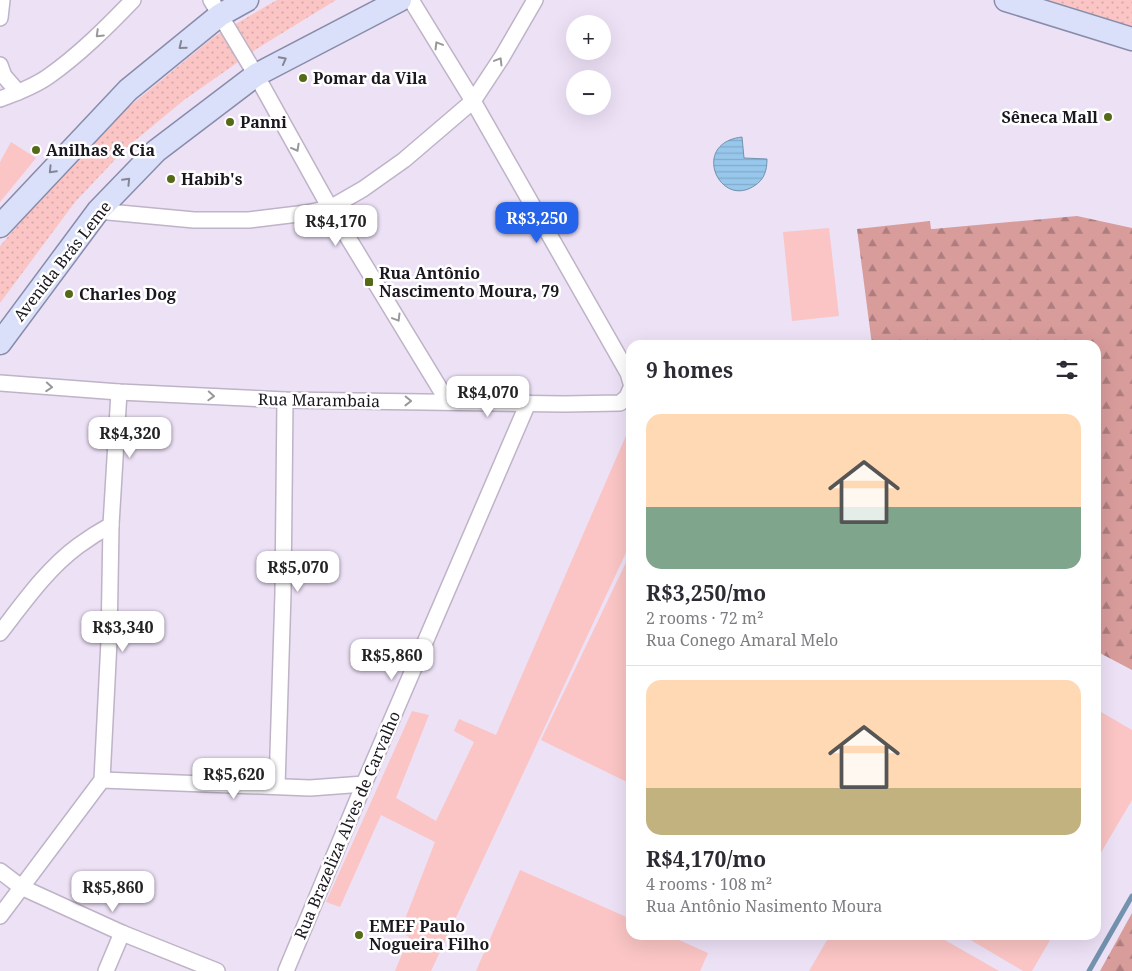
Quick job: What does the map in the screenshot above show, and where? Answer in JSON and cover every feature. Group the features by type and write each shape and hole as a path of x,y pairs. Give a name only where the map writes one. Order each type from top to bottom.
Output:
{"main road":[{"path":"0,226 128,90 215,8 247,0"},
{"name":"Avenida Brás Leme","path":"0,343 98,211 156,151 256,75 370,8 400,0"},
{"path":"1006,0 1132,39"},
{"path":"1070,0 1073,8 1096,27"}],"street":[{"path":"0,18 2,0"},
{"path":"0,99 48,76 93,40 133,0"},
{"path":"411,0 473,101 626,371"},
{"path":"98,211 194,220 249,220 330,208 363,189 404,160 473,101 502,57 535,0"},
{"path":"215,8 256,75 330,208 448,402"},
{"path":"0,66 4,76 18,92"},
{"name":"Rua Marambaia","path":"0,383 119,392 285,400 589,404 620,403 626,398"},
{"path":"0,916 102,780 109,641 111,525 119,392"},
{"path":"277,786 283,593 285,400"},
{"name":"Rua Brazeliza Alves de Carvalho","path":"286,971 364,784 528,403"},
{"path":"0,633 29,596 57,565 78,546 111,525"},
{"path":"102,780 325,788 364,784"},
{"path":"0,871 21,887 122,933 217,971"},
{"path":"106,971 122,933"}],"shaded area":[{"path":"277,0 336,0 258,48 184,100 126,148 75,202 0,303 0,246 97,133 215,36"},
{"path":"1049,0 1132,0 1132,27 1058,3"},
{"path":"11,142 36,158 0,202 0,162"},
{"path":"829,228 839,316 792,321 783,232"},
{"path":"626,436 626,553 431,971 395,971 409,937 400,932 435,842 381,815 340,907 326,902 412,711 429,715 396,798 436,821 474,742 454,731 459,719 496,735"},
{"path":"626,562 626,782 541,740"},
{"path":"1101,712 1132,730 1132,800 1101,853"},
{"path":"520,870 626,917 626,940 679,940 708,953 700,971 476,971"},
{"path":"827,940 945,940 999,971 809,971"},
{"path":"970,940 1050,940 1032,971 1023,971"}],"green space":[{"path":"1077,216 1132,228 1132,670 1101,654 1101,340 871,340 857,229 930,221 931,229"},
{"path":"1132,913 1132,971 1100,971"}],"water":[{"path":"742,137 744,158 767,159 763,178 754,186 741,191 730,189 721,182 715,172 714,161 717,150 726,142"}],"waterway":[{"path":"1089,971 1132,896"}],"place":[{"name":"Pomar da Vila","path":"303,78"},
{"name":"Sêneca Mall","path":"1108,117"},
{"name":"Panni","path":"230,122"},
{"name":"Anilhas & Cia","path":"36,150"},
{"name":"Habib's","path":"171,179"},
{"name":"Rua Antônio Nascimento Moura, 79","path":"369,282"},
{"name":"Charles Dog","path":"69,294"},
{"name":"EMEF Paulo Nogueira Filho","path":"359,935"}]}
